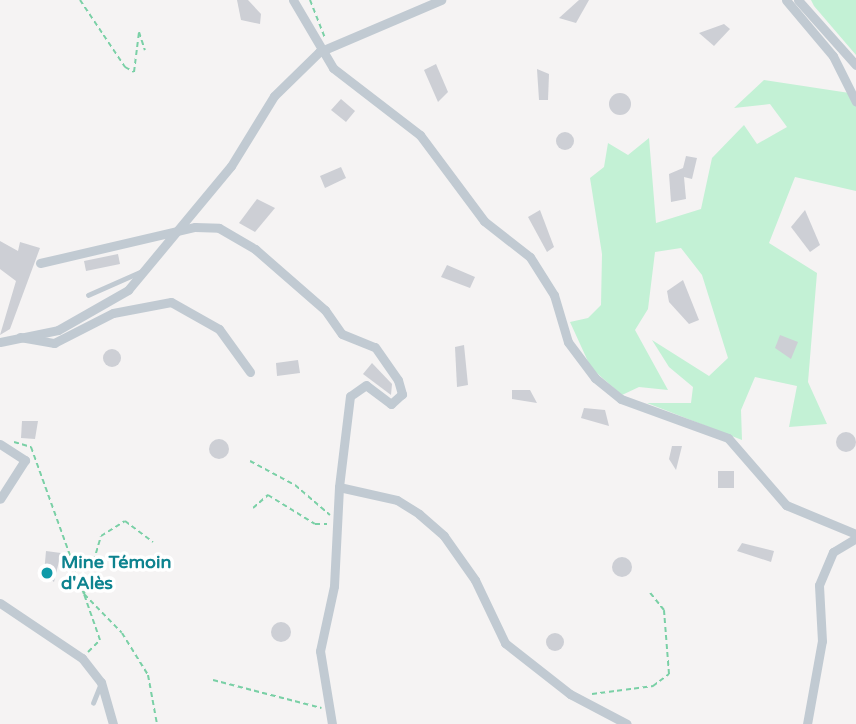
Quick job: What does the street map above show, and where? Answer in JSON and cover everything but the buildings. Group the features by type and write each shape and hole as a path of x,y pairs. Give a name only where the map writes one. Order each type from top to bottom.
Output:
{"street":[{"path":"293,0 323,49 354,89 419,135 484,221 530,257 554,295 568,342 594,378 621,399 728,438 786,505 856,536"},
{"path":"0,342 15,335 58,330 128,290 178,234 274,96 323,49 441,0"},
{"path":"786,0 833,56 856,102"},
{"path":"798,0 856,65"},
{"path":"40,263 178,234 195,227 237,235 325,310 342,334 375,347 389,363 402,394 398,401 383,403 360,386 343,411 335,519 334,586 320,651 332,724"},
{"path":"15,335 54,343 113,313 171,302 219,329 250,372"},
{"path":"0,499 25,466 22,452 3,444"},
{"path":"339,487 397,500 444,536 505,643 578,698 627,724"},
{"path":"807,724 822,641 822,574 833,552 856,536"},
{"path":"0,603 81,657 101,682 113,724"}],"lane":[{"path":"88,295 153,265"},
{"path":"93,703 101,682"}],"path":[{"path":"80,0 125,67 134,72 139,32 145,50"},
{"path":"310,0 323,49"},
{"path":"3,444 31,447 84,594 100,630 100,640 81,657"},
{"path":"250,461 295,485 335,519"},
{"path":"253,508 268,495 315,524 335,519"},
{"path":"84,594 108,526 125,521 153,541"},
{"path":"578,698 653,686 669,674 664,610 650,593"},
{"path":"84,594 122,633 148,675 157,724"},
{"path":"213,680 328,711"}],"green space":[{"path":"811,0 856,0 856,55 814,6"},
{"path":"764,80 856,94 856,191 795,177 769,243 817,273 808,382 827,424 789,427 797,386 755,377 741,410 742,440 647,403 691,403 693,387 669,367 652,340 709,376 728,358 702,275 681,248 655,252 648,309 635,330 668,390 639,387 622,395 591,368 570,322 588,318 601,305 602,254 590,178 604,167 608,143 628,155 649,138 656,223 701,209 712,158 744,125 757,144 787,127 770,104 734,108"}],"place":[{"name":"Mine Témoin d'Alès","path":"47,573"}]}
